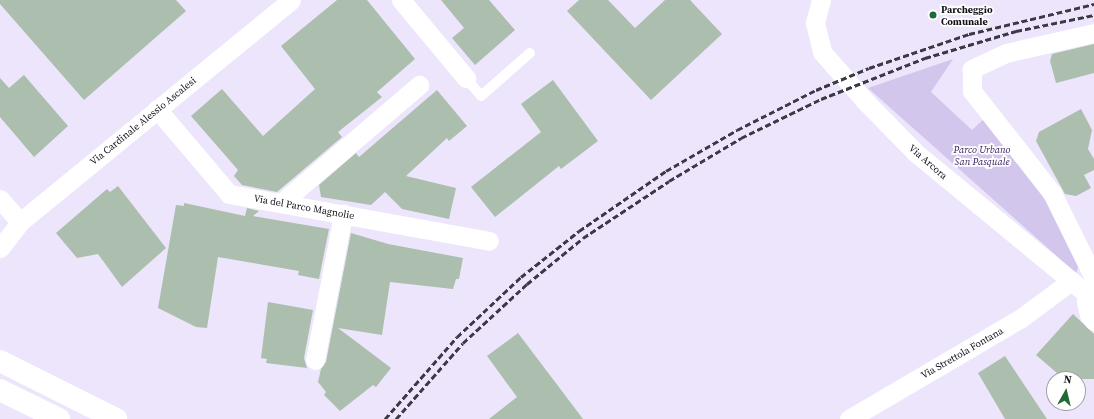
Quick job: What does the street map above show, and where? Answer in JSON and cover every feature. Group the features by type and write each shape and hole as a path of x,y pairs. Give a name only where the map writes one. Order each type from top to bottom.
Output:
{"highway":[{"path":"0,361 116,419"},
{"path":"0,390 59,419"}],"street":[{"name":"Via Cardinale Alessio Ascalesi","path":"0,248 20,222 291,0"},
{"path":"401,0 466,78"},
{"name":"Via Arcora","path":"821,0 815,23 822,52 865,101 916,153 1071,281 1092,287"},
{"path":"1094,33 1006,53 972,69 972,91 1052,192 1092,287 1086,309 1094,321"},
{"path":"281,203 420,85"},
{"name":"Via del Parco Magnolie","path":"157,109 229,194 489,242"},
{"path":"0,199 20,222"},
{"path":"315,360 343,214"},
{"name":"Via Strettola Fontana","path":"849,419 1021,318 1071,281"}],"lane":[{"path":"466,78 481,96 530,53"}],"green space":[{"name":"Parco Urbano San Pasquale","path":"953,59 931,92 972,130 986,117 1043,193 1080,263 1076,273 868,88"}],"building":[{"path":"0,0 176,0 186,11 84,100 0,4"},
{"path":"337,0 367,0 415,59 377,92 382,97 338,132 342,137 277,192 242,185 234,176 238,170 191,116 222,89 263,136 315,89 281,46"},
{"path":"441,0 489,0 515,30 475,65 452,38 464,28"},
{"path":"579,0 608,0 635,28 665,0 690,0 722,34 651,100 567,11"},
{"path":"1094,44 1094,73 1056,83 1050,61 1052,54"},
{"path":"24,75 68,126 34,157 0,117 0,78 9,88"},
{"path":"553,80 598,141 561,169 559,166 495,217 471,187 541,132 521,104"},
{"path":"437,90 467,126 449,141 447,138 406,176 456,188 449,219 402,209 385,192 371,205 321,197 319,185 356,153 359,157"},
{"path":"1081,109 1092,130 1088,149 1094,159 1094,170 1084,175 1091,188 1076,196 1065,194 1036,141 1039,132"},
{"path":"118,186 166,248 122,287 98,254 77,258 56,233 107,189 110,192"},
{"path":"184,203 245,216 247,208 259,211 253,216 329,229 319,279 298,275 299,271 218,257 207,328 196,327 158,308 176,205 184,206"},
{"path":"351,233 388,244 463,258 459,279 456,279 453,289 390,282 382,335 338,328 391,368 376,387 373,385 340,411 324,395 326,392 318,382 321,369 326,362"},
{"path":"268,302 313,310 304,358 307,368 266,363 267,359 261,358"},
{"path":"1073,314 1094,334 1094,379 1086,379 1086,371 1055,371 1036,355"},
{"path":"518,333 583,419 489,419 517,397 487,356"},
{"path":"1005,356 1047,419 1005,419 978,373"}],"railway":[{"path":"385,419 457,337 521,277 579,231 666,171 737,130 816,90 869,68 969,34 1094,4"},
{"path":"396,419 463,343 527,284 583,238 669,181 741,138 821,99 925,58 1016,31 1094,15"}],"place":[{"name":"Parcheggio Comunale","path":"933,15"}]}
